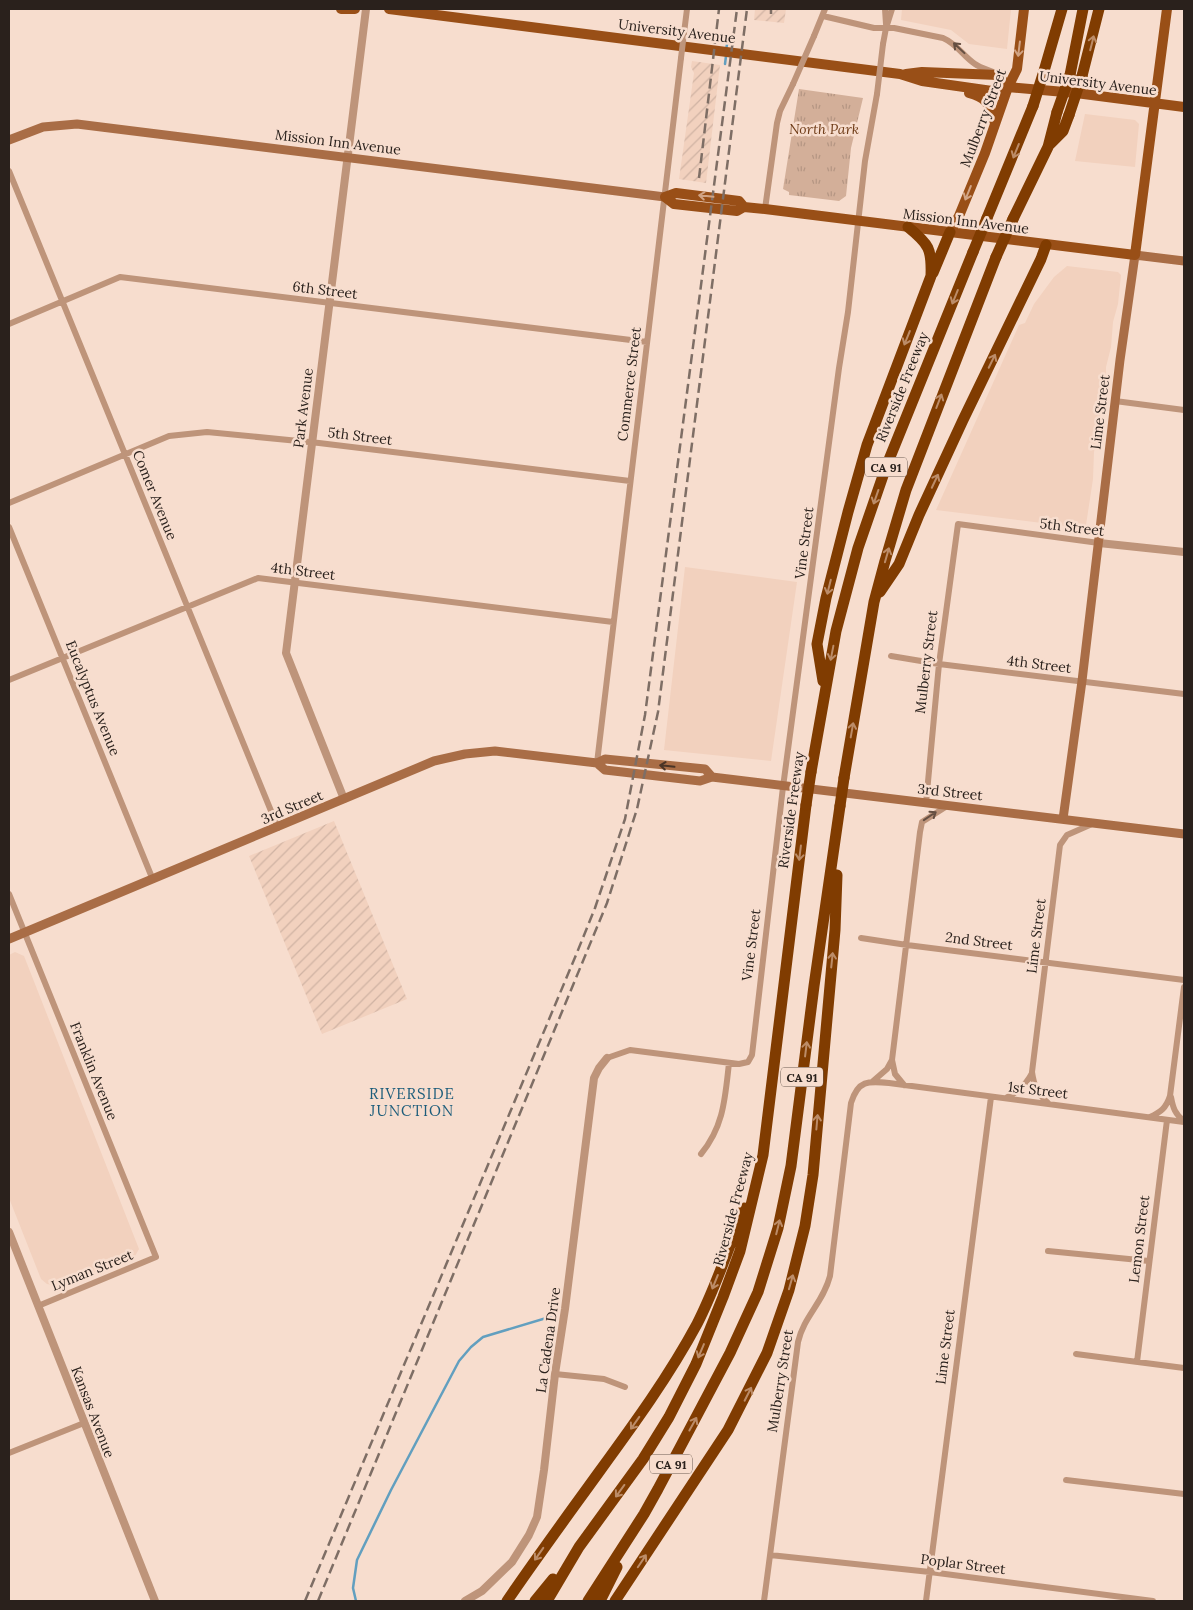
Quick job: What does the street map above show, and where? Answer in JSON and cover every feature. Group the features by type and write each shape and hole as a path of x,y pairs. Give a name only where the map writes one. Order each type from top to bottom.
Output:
{"highway":[{"name":"Riverside Freeway","path":"547,1601 579,1547 643,1459 669,1417 696,1364 740,1251 763,1155 806,805 836,631 858,548 886,467 1033,106 1062,9"},
{"name":"CA 91","path":"588,1601 644,1514 704,1403 758,1292 778,1228 791,1166 814,986 844,778 874,602 906,490 996,257 1048,147 1057,112 1070,75 1083,9"},
{"path":"1048,147 1064,131 1082,76 1099,9"},
{"path":"825,690 817,644 826,598 848,512 866,445 931,276 932,263 928,246 908,227"},
{"path":"931,276 936,270 950,232"},
{"path":"874,602 899,564 919,515 1041,260 1046,245"},
{"path":"615,1601 728,1430 760,1369 777,1328 798,1258 811,1192 835,930 838,825"},
{"path":"507,1601 654,1395 697,1323 731,1242 763,1155"},
{"path":"600,1601 644,1514"},
{"path":"535,1601 579,1547"}],"main road":[{"path":"341,9 355,9"},
{"name":"University Avenue","path":"390,9 900,74 922,80 992,91 1008,87 1076,93 1184,107"},
{"name":"Mulberry Street","path":"950,232 959,216 1008,87 1017,69 1024,9"},
{"name":"Lime Street","path":"1063,818 1082,681 1115,401 1167,9"},
{"name":"University Avenue","path":"900,74 922,72 998,75"},
{"path":"998,75 1008,87"},
{"path":"953,85 958,90 984,99 988,103 995,123"},
{"name":"Mission Inn Avenue","path":"9,140 43,127 77,124 665,197 674,204 737,212 744,207 765,209 1184,261"},
{"name":"3rd Street","path":"9,939 278,828 434,761 464,754 495,751 597,763 605,770 700,781 712,777 1184,834"}],"street":[{"name":"Park Avenue","path":"344,799 286,653 366,9"},
{"name":"Commerce Street","path":"597,763 687,9"},
{"name":"Vine Street","path":"729,1063 739,1064 748,1062 752,1055 783,787 848,312 865,161 884,44 886,28 885,9"},
{"name":"Vine Street","path":"886,28 892,9"},
{"path":"765,209 780,111 824,12 874,28 886,28 943,38 951,42 974,63 998,75"},
{"name":"Comer Avenue","path":"9,171 278,828"},
{"name":"6th Street","path":"9,324 120,277 647,342"},
{"path":"1115,401 1184,410"},
{"name":"5th Street","path":"9,503 169,436 207,432 312,442 630,481"},
{"name":"5th Street","path":"958,524 1099,543 1184,552"},
{"name":"Mulberry Street","path":"926,803 939,664 958,524"},
{"name":"Eucalyptus Avenue","path":"9,527 153,880"},
{"name":"4th Street","path":"9,680 258,578 613,622"},
{"name":"4th Street","path":"891,656 939,664 1184,694"},
{"path":"904,1085 895,1074 892,1060 920,832 922,822 947,806"},
{"name":"Lime Street","path":"1032,1072 1060,845 1067,835 1095,823"},
{"name":"Franklin Avenue","path":"9,894 156,1257"},
{"name":"2nd Street","path":"861,938 1184,980"},
{"path":"1149,1118 1161,1112 1170,1096 1184,987"},
{"path":"607,1058 630,1050 729,1063 720,1122 709,1144 701,1154"},
{"name":"La Cadena Drive","path":"465,1601 482,1591 512,1562 529,1535 537,1516 555,1374 566,1309 594,1078 607,1058"},
{"name":"Mulberry Street","path":"764,1601 798,1342 805,1320 823,1296 830,1276 851,1102 854,1093 860,1085 872,1082 887,1069 892,1060"},
{"path":"1005,1099 1017,1092 1028,1082 1032,1072"},
{"path":"1032,1072 1033,1085 1038,1094 1049,1104"},
{"name":"1st Street","path":"872,1082 1184,1122"},
{"path":"1170,1096 1173,1108 1184,1122"},
{"name":"Lime Street","path":"926,1601 991,1097"},
{"name":"Lemon Street","path":"1137,1362 1167,1120"},
{"name":"Kansas Avenue","path":"9,1232 155,1601"},
{"path":"1048,1251 1149,1261"},
{"name":"Lyman Street","path":"38,1306 156,1257"},
{"path":"1076,1354 1184,1368"},
{"path":"555,1374 604,1379 625,1387"},
{"path":"9,1453 84,1423"},
{"path":"1066,1480 1184,1494"},
{"name":"Poplar Street","path":"770,1555 930,1572 1153,1601"}],"shaded area":[{"path":"755,9 786,9 784,23 754,20"},
{"path":"902,9 1011,9 1007,49 969,44 951,30 901,20"},
{"path":"692,61 720,65 706,183 679,179 694,73 691,67"},
{"path":"1085,114 1135,120 1139,124 1135,167 1075,161"},
{"path":"1067,266 1118,272 1121,275 1094,452 1093,479 1086,525 1082,528 936,510 1019,325 1025,323 1034,304 1054,277"},
{"path":"685,567 797,582 771,761 664,750"},
{"path":"334,821 407,999 322,1034 249,856"},
{"path":"15,952 24,956 139,1249 135,1256 58,1286 47,1284 41,1279 9,1198 9,955"}],"green space":[{"name":"North Park","path":"799,89 863,98 851,148 846,196 839,201 789,195 789,192 783,189"}],"waterway":[{"path":"726,50 728,39"},
{"path":"725,64 726,56"},
{"path":"356,1601 353,1588 357,1560 391,1490 459,1361 483,1337 553,1316"}],"railway":[{"path":"699,178 719,9"},
{"path":"305,1601 576,955 595,908 625,819 645,715 737,9"},
{"path":"318,1601 607,903 637,809 658,712 747,9"},
{"path":"771,9 771,14"}],"district":[{"name":"RIVERSIDE JUNCTION","path":"412,1102"}]}
